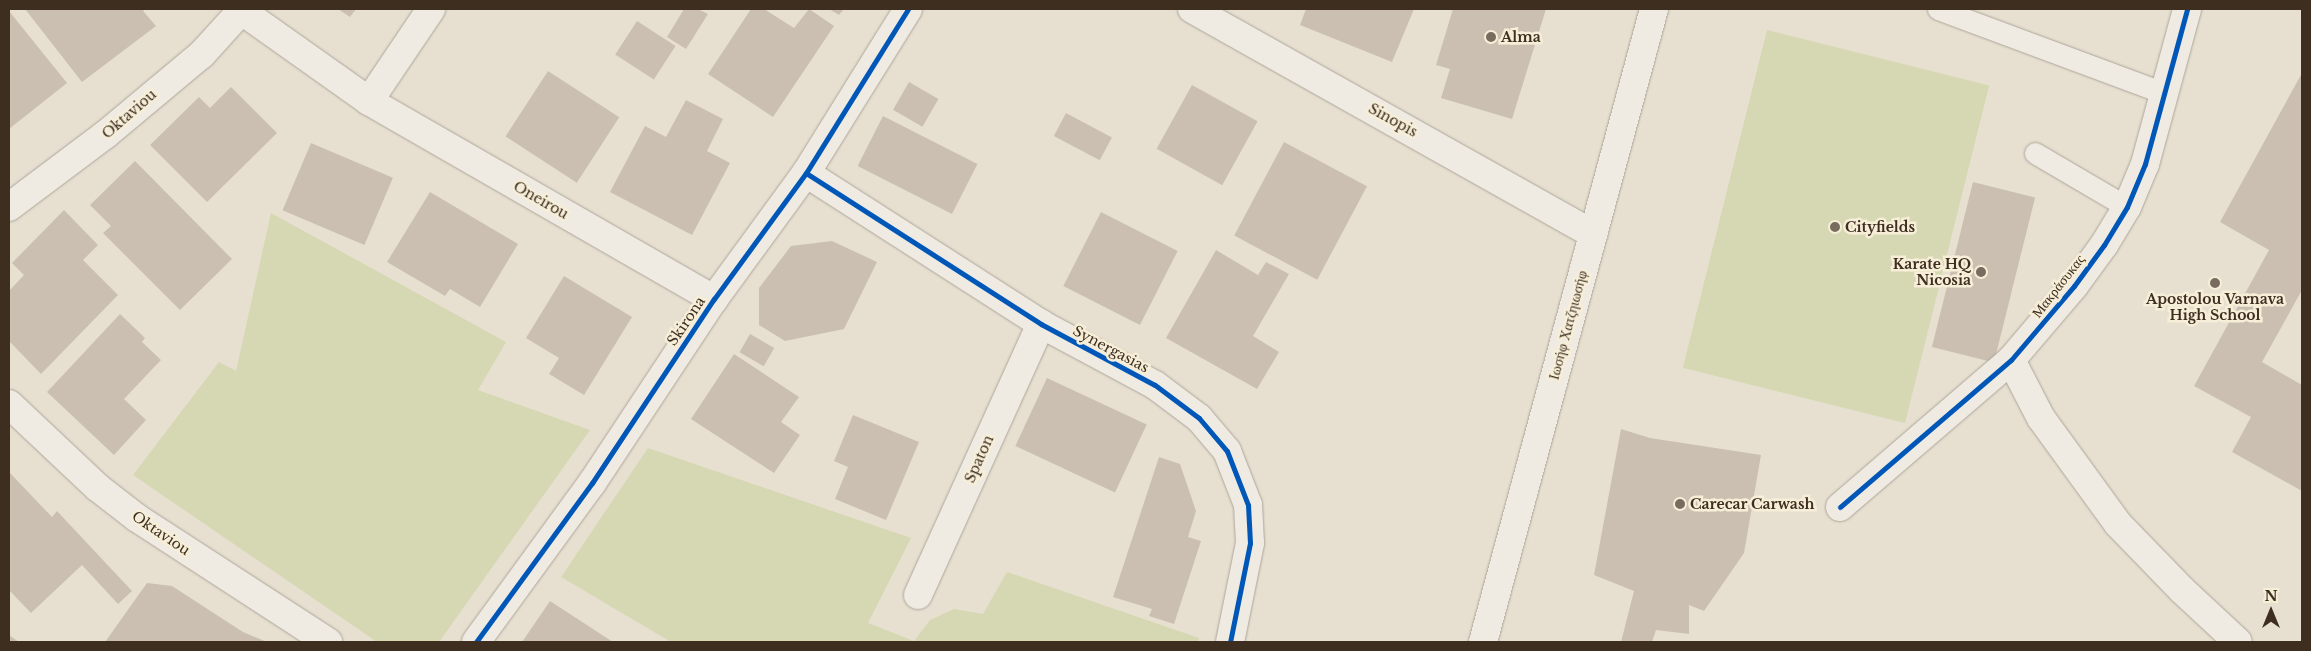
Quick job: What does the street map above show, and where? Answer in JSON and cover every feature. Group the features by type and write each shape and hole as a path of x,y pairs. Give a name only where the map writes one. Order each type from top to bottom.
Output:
{"street":[{"path":"369,101 431,9"},
{"name":"Skirona","path":"476,642 592,482 714,299 806,173 908,9"},
{"name":"Sinopis","path":"1192,9 1593,234"},
{"name":"Ιωσήφ Χατζηιωσήφ","path":"1483,642 1654,9"},
{"name":"Μακράσυκας","path":"1840,507 2011,360 2074,286 2127,208 2145,164 2166,94 2187,9"},
{"name":"Oneirou","path":"240,10 369,101 714,299"},
{"name":"Oktaviou","path":"9,206 105,135 202,54 240,10"},
{"name":"Synergasias","path":"806,173 1040,324 1155,385 1199,418 1227,451 1248,505 1250,543 1230,642"},
{"name":"Spaton","path":"918,595 1040,324"},
{"path":"2011,360 2041,418 2118,524 2182,590 2238,642"},
{"name":"Oktaviou","path":"9,404 97,487 137,518 328,642"}],"lane":[{"path":"1938,9 2166,94"},
{"path":"2035,153 2127,208"}],"green space":[{"name":"Cityfields","path":"1767,30 1989,85 1905,423 1683,368"},
{"path":"271,213 506,342 478,390 590,430 439,642 377,642 133,475 219,362 236,371"},
{"path":"648,448 911,538 868,623 914,641 930,620 954,609 983,614 1007,572 1199,638 1198,642 671,642 561,577"}],"building":[{"path":"25,9 146,9 143,11 156,26 82,82"},
{"path":"338,9 356,9 350,17"},
{"path":"684,9 698,9 708,14 686,49 667,37"},
{"path":"751,9 764,9 794,28 809,9 834,26 773,117 708,74"},
{"path":"829,9 844,9 839,15"},
{"path":"1306,9 1414,9 1392,62 1300,25"},
{"name":"Alma","path":"1453,9 1546,9 1512,119 1441,98 1450,69 1436,65"},
{"path":"9,11 67,83 9,129"},
{"path":"637,21 676,46 654,80 615,55"},
{"path":"548,71 619,117 577,183 506,136"},
{"path":"2302,73 2302,290 2262,362 2302,385 2302,491 2232,452 2251,417 2194,386 2269,250 2220,222"},
{"path":"909,82 938,99 922,127 893,110"},
{"path":"1192,85 1258,121 1222,185 1157,149"},
{"path":"231,87 277,133 207,202 150,145 199,97 210,108"},
{"path":"686,100 723,119 707,151 730,163 692,235 610,192 645,126 666,137"},
{"path":"1066,113 1112,137 1100,160 1054,136"},
{"path":"883,116 977,164 952,214 858,166"},
{"path":"1284,142 1367,186 1317,280 1234,236"},
{"path":"311,143 393,178 364,245 282,210"},
{"path":"135,161 232,259 180,310 103,233 111,226 90,205"},
{"name":"Karate HQ Nicosia","path":"1973,182 2035,197 1994,362 1932,347"},
{"path":"430,192 518,244 480,307 450,289 445,296 387,262"},
{"path":"64,210 98,245 83,260 118,295 41,374 9,341 9,291 24,275 12,263"},
{"path":"1101,212 1178,251 1140,325 1063,286"},
{"path":"832,241 877,262 844,329 785,341 759,325 759,288 791,246"},
{"path":"1216,250 1258,275 1266,262 1289,274 1253,336 1279,352 1257,389 1166,338"},
{"path":"564,276 632,317 584,395 549,374 559,358 526,338"},
{"path":"120,314 145,338 142,342 161,360 124,399 146,420 114,455 47,392"},
{"path":"750,334 774,348 764,366 740,352"},
{"path":"734,354 799,397 781,422 800,435 774,473 691,419"},
{"path":"1047,378 1147,424 1115,492 1015,446"},
{"path":"853,415 919,442 886,520 835,499 848,467 834,461"},
{"name":"Carecar Carwash","path":"1621,429 1650,438 1761,455 1744,553 1704,611 1689,605 1689,634 1656,630 1652,642 1621,642 1634,591 1594,575"},
{"path":"1159,457 1180,464 1196,511 1188,537 1201,541 1174,624 1149,616 1152,609 1113,597"},
{"path":"9,472 52,517 57,511 132,591 118,604 82,565 31,613 9,590"},
{"path":"147,583 172,586 243,632 267,642 105,642"},
{"path":"550,601 613,642 522,642"},
{"path":"9,635 19,642 9,642"}],"cycle path":[{"path":"476,642 592,483 714,299 806,173 908,9"},
{"path":"1840,507 2011,360 2074,286 2104,245 2127,207 2145,164 2187,9"},
{"path":"806,173 1041,324 1155,385 1199,418 1227,451 1248,505 1250,543 1230,642"}],"place":[{"name":"Alma","path":"1491,37"},
{"name":"Cityfields","path":"1835,227"},
{"name":"Karate HQ Nicosia","path":"1981,272"},
{"name":"Apostolou Varnava High School","path":"2215,283"},
{"name":"Carecar Carwash","path":"1680,504"}]}
